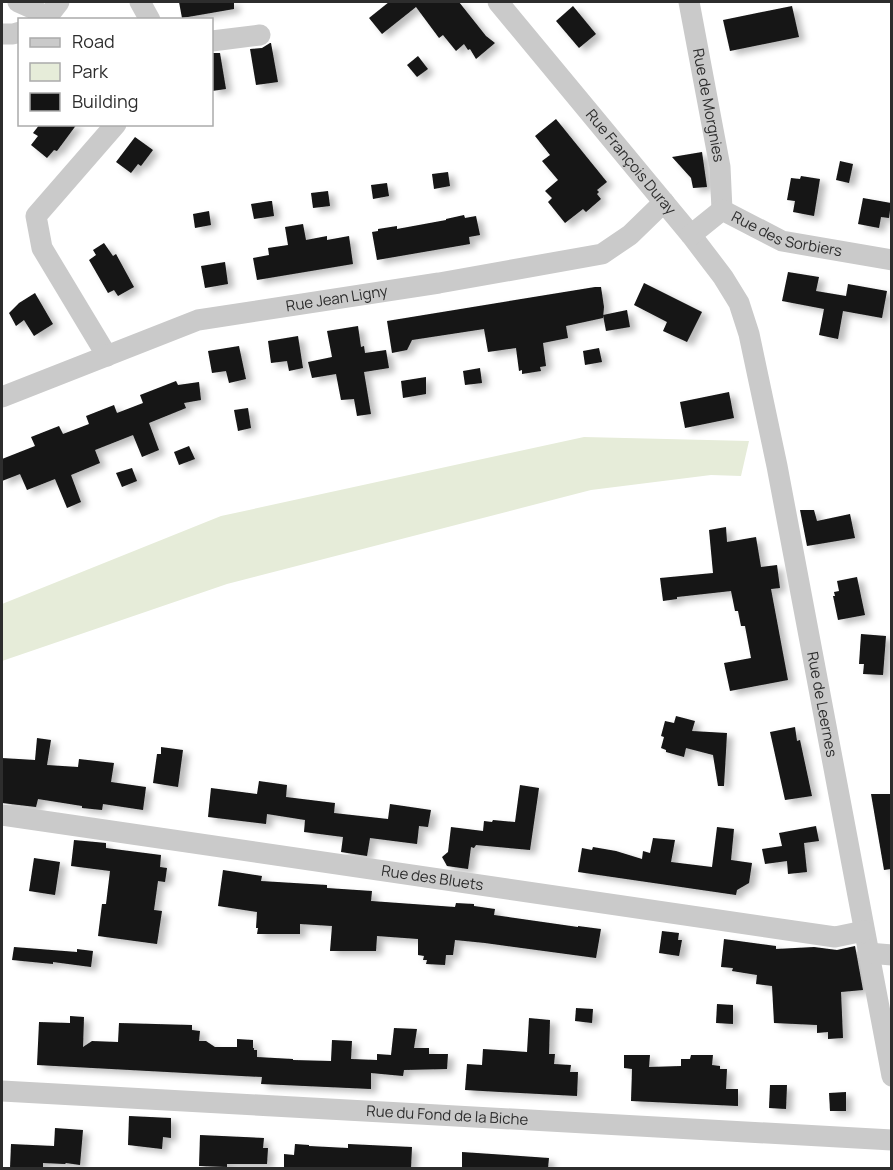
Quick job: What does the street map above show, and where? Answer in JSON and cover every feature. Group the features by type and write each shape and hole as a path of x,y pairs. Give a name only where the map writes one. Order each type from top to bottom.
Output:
{"street":[{"path":"18,2 36,10 42,18"},
{"path":"45,18 59,2"},
{"path":"140,2 149,18"},
{"name":"Rue François Duray","path":"498,2 664,202 723,277 739,303 749,334"},
{"name":"Rue de Morgnies","path":"689,2 720,167 722,210"},
{"path":"2,34 18,33"},
{"path":"213,41 260,35"},
{"path":"107,356 42,248 36,216 114,126"},
{"name":"Rue Jean Ligny","path":"2,397 198,320 439,283 602,254 630,235 664,202"},
{"name":"Rue des Sorbiers","path":"691,235 722,210 782,241 891,260"},
{"name":"Rue de Leernes","path":"749,334 780,477 891,1076"},
{"name":"Rue des Bluets","path":"2,815 836,937 864,931"},
{"path":"868,953 891,955"},
{"name":"Rue du Fond de la Biche","path":"2,1091 891,1140"}],"green space":[{"path":"584,437 749,441 741,476 711,475 591,490 227,584 2,661 2,604 221,516"}],"building":[{"path":"179,2 234,2 234,9 182,18"},
{"path":"389,2 459,2 486,36 495,43 476,59 464,44 456,51 443,35 439,38 416,7 382,34 369,18"},
{"path":"573,6 596,34 579,48 556,21"},
{"path":"792,6 799,37 730,51 723,20"},
{"path":"270,43 278,82 256,85 250,49 262,48"},
{"path":"213,53 220,53 226,89 213,91"},
{"path":"418,56 428,69 417,77 407,65"},
{"path":"556,119 607,182 597,190 601,199 586,212 583,209 565,223 548,202 552,198 545,191 558,180 542,161 550,155 535,136"},
{"path":"38,126 76,126 57,151 54,150 47,158 31,145 38,136 33,133"},
{"path":"135,137 153,150 141,166 138,164 131,173 116,162"},
{"path":"702,152 707,187 693,188 691,178 672,157"},
{"path":"840,161 853,164 849,183 836,180"},
{"path":"448,172 450,186 434,189 432,174"},
{"path":"801,176 820,179 814,216 793,212 795,201 787,200 791,178 800,179"},
{"path":"387,183 389,196 373,199 371,185"},
{"path":"328,191 330,206 313,208 311,193"},
{"path":"863,198 891,203 889,218 881,217 879,228 858,224"},
{"path":"272,201 274,216 254,219 251,204"},
{"path":"209,211 211,225 195,228 193,214"},
{"path":"464,215 465,218 476,216 480,235 469,237 470,244 377,260 372,232 378,229 397,226 397,229"},
{"path":"303,224 306,240 327,236 327,240 349,236 353,264 257,280 253,258 269,255 268,248 288,245 285,227"},
{"path":"104,243 113,256 116,254 134,287 118,296 114,290 108,293 89,260 96,255 93,250"},
{"path":"225,262 228,284 205,288 201,266"},
{"path":"788,272 819,277 816,291 846,296 848,284 887,291 882,318 843,311 838,339 819,335 824,309 782,301"},
{"path":"644,283 702,312 687,342 663,331 667,322 634,305"},
{"path":"601,287 603,318 566,326 568,338 543,343 546,366 540,367 541,371 522,374 522,370 519,371 516,348 488,352 484,329 412,340 407,350 392,353 387,321"},
{"path":"35,293 53,324 34,336 24,320 16,326 9,313 19,303"},
{"path":"627,310 630,327 606,331 603,315"},
{"path":"358,326 361,347 364,346 365,353 386,350 389,368 364,372 371,414 357,416 354,399 341,400 336,374 312,378 308,362 332,357 327,331"},
{"path":"298,336 303,368 289,371 287,361 271,363 268,341"},
{"path":"239,346 246,379 229,383 226,371 212,373 208,351"},
{"path":"599,348 602,362 585,365 583,351"},
{"path":"480,368 482,383 465,385 463,371"},
{"path":"426,377 426,394 403,398 401,381"},
{"path":"176,381 178,385 199,382 201,400 184,403 186,408 149,423 159,450 142,457 133,435 95,450 100,463 71,475 81,502 67,508 55,479 27,490 20,474 2,481 2,459 35,446 31,437 59,426 63,434 89,424 86,416 114,405 117,413 143,403 140,395"},
{"path":"729,392 734,418 685,428 680,402"},
{"path":"248,408 251,428 238,431 234,410"},
{"path":"189,446 195,459 179,465 174,452"},
{"path":"132,468 137,481 122,487 116,473"},
{"path":"800,510 814,510 817,521 850,514 855,538 807,546"},
{"path":"726,527 727,542 756,537 761,567 777,565 780,588 771,589 788,680 730,691 724,663 751,658 745,626 741,626 738,611 735,611 731,591 677,597 677,599 663,601 660,578 713,573 709,530"},
{"path":"857,577 865,615 838,620 833,596 835,596 834,592 839,591 837,581"},
{"path":"861,634 886,636 883,675 863,674 864,664 859,664"},
{"path":"676,716 695,721 692,731 727,733 724,786 718,786 713,755 686,748 684,757 666,752 661,748 665,721 674,723"},
{"path":"795,727 812,796 785,800 770,732"},
{"path":"37,738 51,740 47,765 78,767 79,759 114,763 111,782 146,787 143,810 103,804 102,810 82,808 82,806 38,799 36,807 2,803 2,758 35,760"},
{"path":"161,747 183,750 178,787 153,783 157,754 161,754"},
{"path":"259,781 287,785 286,797 335,803 334,813 388,819 390,804 431,810 428,827 419,826 417,844 370,838 367,856 341,852 343,837 304,832 305,820 267,814 266,824 208,817 211,788 257,794"},
{"path":"520,785 539,788 530,850 476,845 474,848 471,847 468,869 447,866 442,857 448,852 451,827 483,831 484,821 515,822"},
{"path":"871,794 891,794 891,869 884,870"},
{"path":"816,826 819,841 804,843 807,872 788,874 787,861 765,864 762,849 782,846 779,833"},
{"path":"717,827 734,829 731,860 752,863 749,883 737,890 736,895 578,872 582,848 592,850 593,847 616,851 642,859 643,851 650,853 653,838 675,840 671,862 712,867"},
{"path":"74,840 106,843 106,848 161,855 160,867 167,868 165,882 158,881 154,910 162,911 157,944 98,936 102,904 106,904 110,871 71,866"},
{"path":"34,858 60,862 55,895 29,891"},
{"path":"223,870 262,876 261,881 327,885 327,888 372,891 371,901 455,907 456,903 474,904 474,906 495,909 494,915 601,929 596,958 455,940 453,955 446,955 445,965 426,964 427,960 423,960 424,956 418,955 418,939 377,936 376,951 330,951 332,926 300,924 300,934 257,934 257,912 218,906"},
{"path":"662,931 679,933 678,940 682,940 679,956 659,953"},
{"path":"724,939 776,946 776,949 814,947 837,950 855,946 863,990 841,992 843,1038 828,1039 828,1032 817,1033 817,1025 774,1023 772,986 756,984 757,975 721,967"},
{"path":"14,947 77,952 77,949 93,951 91,967 12,960"},
{"path":"717,1004 733,1005 733,1024 716,1023"},
{"path":"576,1008 593,1009 592,1023 575,1021"},
{"path":"70,1016 84,1017 83,1047 92,1041 118,1042 119,1023 192,1025 192,1030 200,1031 199,1041 206,1041 215,1047 237,1047 237,1039 253,1040 253,1048 257,1050 257,1057 293,1060 331,1061 332,1040 352,1041 351,1059 377,1060 377,1054 391,1055 394,1028 417,1029 414,1048 429,1048 429,1054 448,1054 447,1069 404,1070 403,1076 371,1073 371,1089 261,1084 262,1077 37,1065 39,1022 70,1023"},
{"path":"529,1018 550,1020 549,1054 555,1054 554,1064 571,1065 570,1072 578,1072 577,1096 465,1090 467,1064 482,1065 483,1049 527,1052"},
{"path":"624,1055 650,1055 649,1067 681,1066 681,1059 690,1059 691,1055 713,1055 712,1065 720,1066 720,1069 727,1069 726,1089 738,1089 738,1106 631,1101 632,1069 624,1068"},
{"path":"770,1085 787,1085 786,1109 769,1108"},
{"path":"846,1092 846,1111 830,1111 829,1093"},
{"path":"129,1116 171,1118 171,1138 163,1137 162,1149 128,1145"},
{"path":"55,1128 83,1130 80,1165 43,1163 43,1168 10,1168 11,1144 54,1146"},
{"path":"200,1135 264,1138 263,1148 268,1148 267,1164 227,1164 227,1167 199,1166"},
{"path":"295,1144 348,1148 348,1144 412,1147 411,1168 284,1168 284,1154 294,1155"},
{"path":"462,1152 549,1158 548,1168 462,1168"}]}
